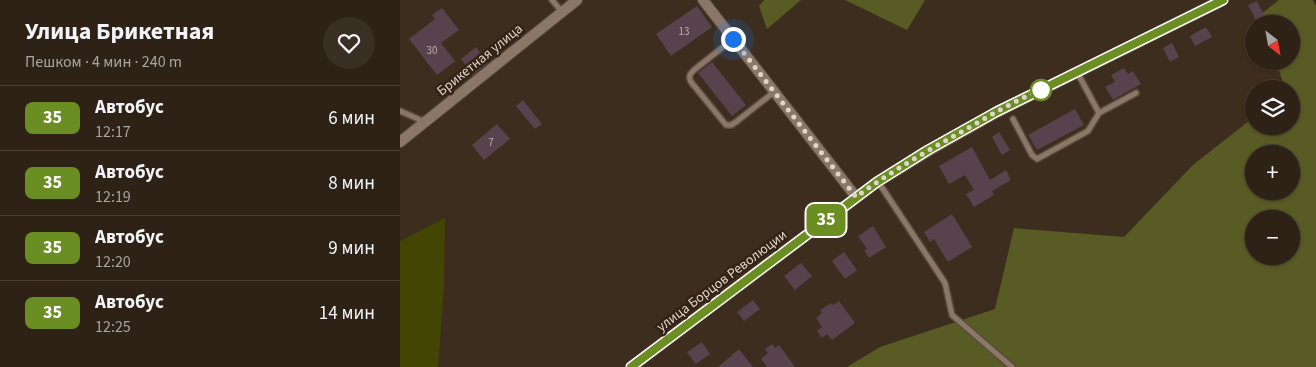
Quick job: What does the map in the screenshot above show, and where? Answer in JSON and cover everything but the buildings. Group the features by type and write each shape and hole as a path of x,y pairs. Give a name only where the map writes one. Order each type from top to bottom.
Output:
{"street":[{"name":"Брикетная улица","path":"400,142 577,0"},
{"path":"703,0 856,197"},
{"name":"улица Борцов Революции","path":"631,367 856,197 928,150 996,112 1223,0"}],"lane":[{"path":"552,0 562,12"},
{"path":"733,39 694,70 689,78 691,82 726,125 736,122 775,92"},
{"path":"1077,72 1100,114"},
{"path":"1013,119 1032,155 1037,159 1088,131 1100,114 1136,93"},
{"path":"400,111 425,122"},
{"path":"877,182 945,284 952,315 1012,367"}],"shaded area":[{"path":"445,218 444,287 438,367 400,367 400,241"}],"green space":[{"path":"764,0 801,0 767,29 759,6"},
{"path":"845,0 925,0 907,30"},
{"path":"1279,0 1313,0 1316,6 1316,367 847,367 880,347 995,309 1014,228 1124,237 1193,165 1245,124 1245,135 1300,135 1300,80 1282,80 1279,70 1300,70 1300,15 1261,15"}],"bus line":[{"name":"35","path":"631,367 877,182 928,150 996,112 1223,0"}],"route":[{"path":"733,39 856,197 928,150 996,112 1041,90"}]}
